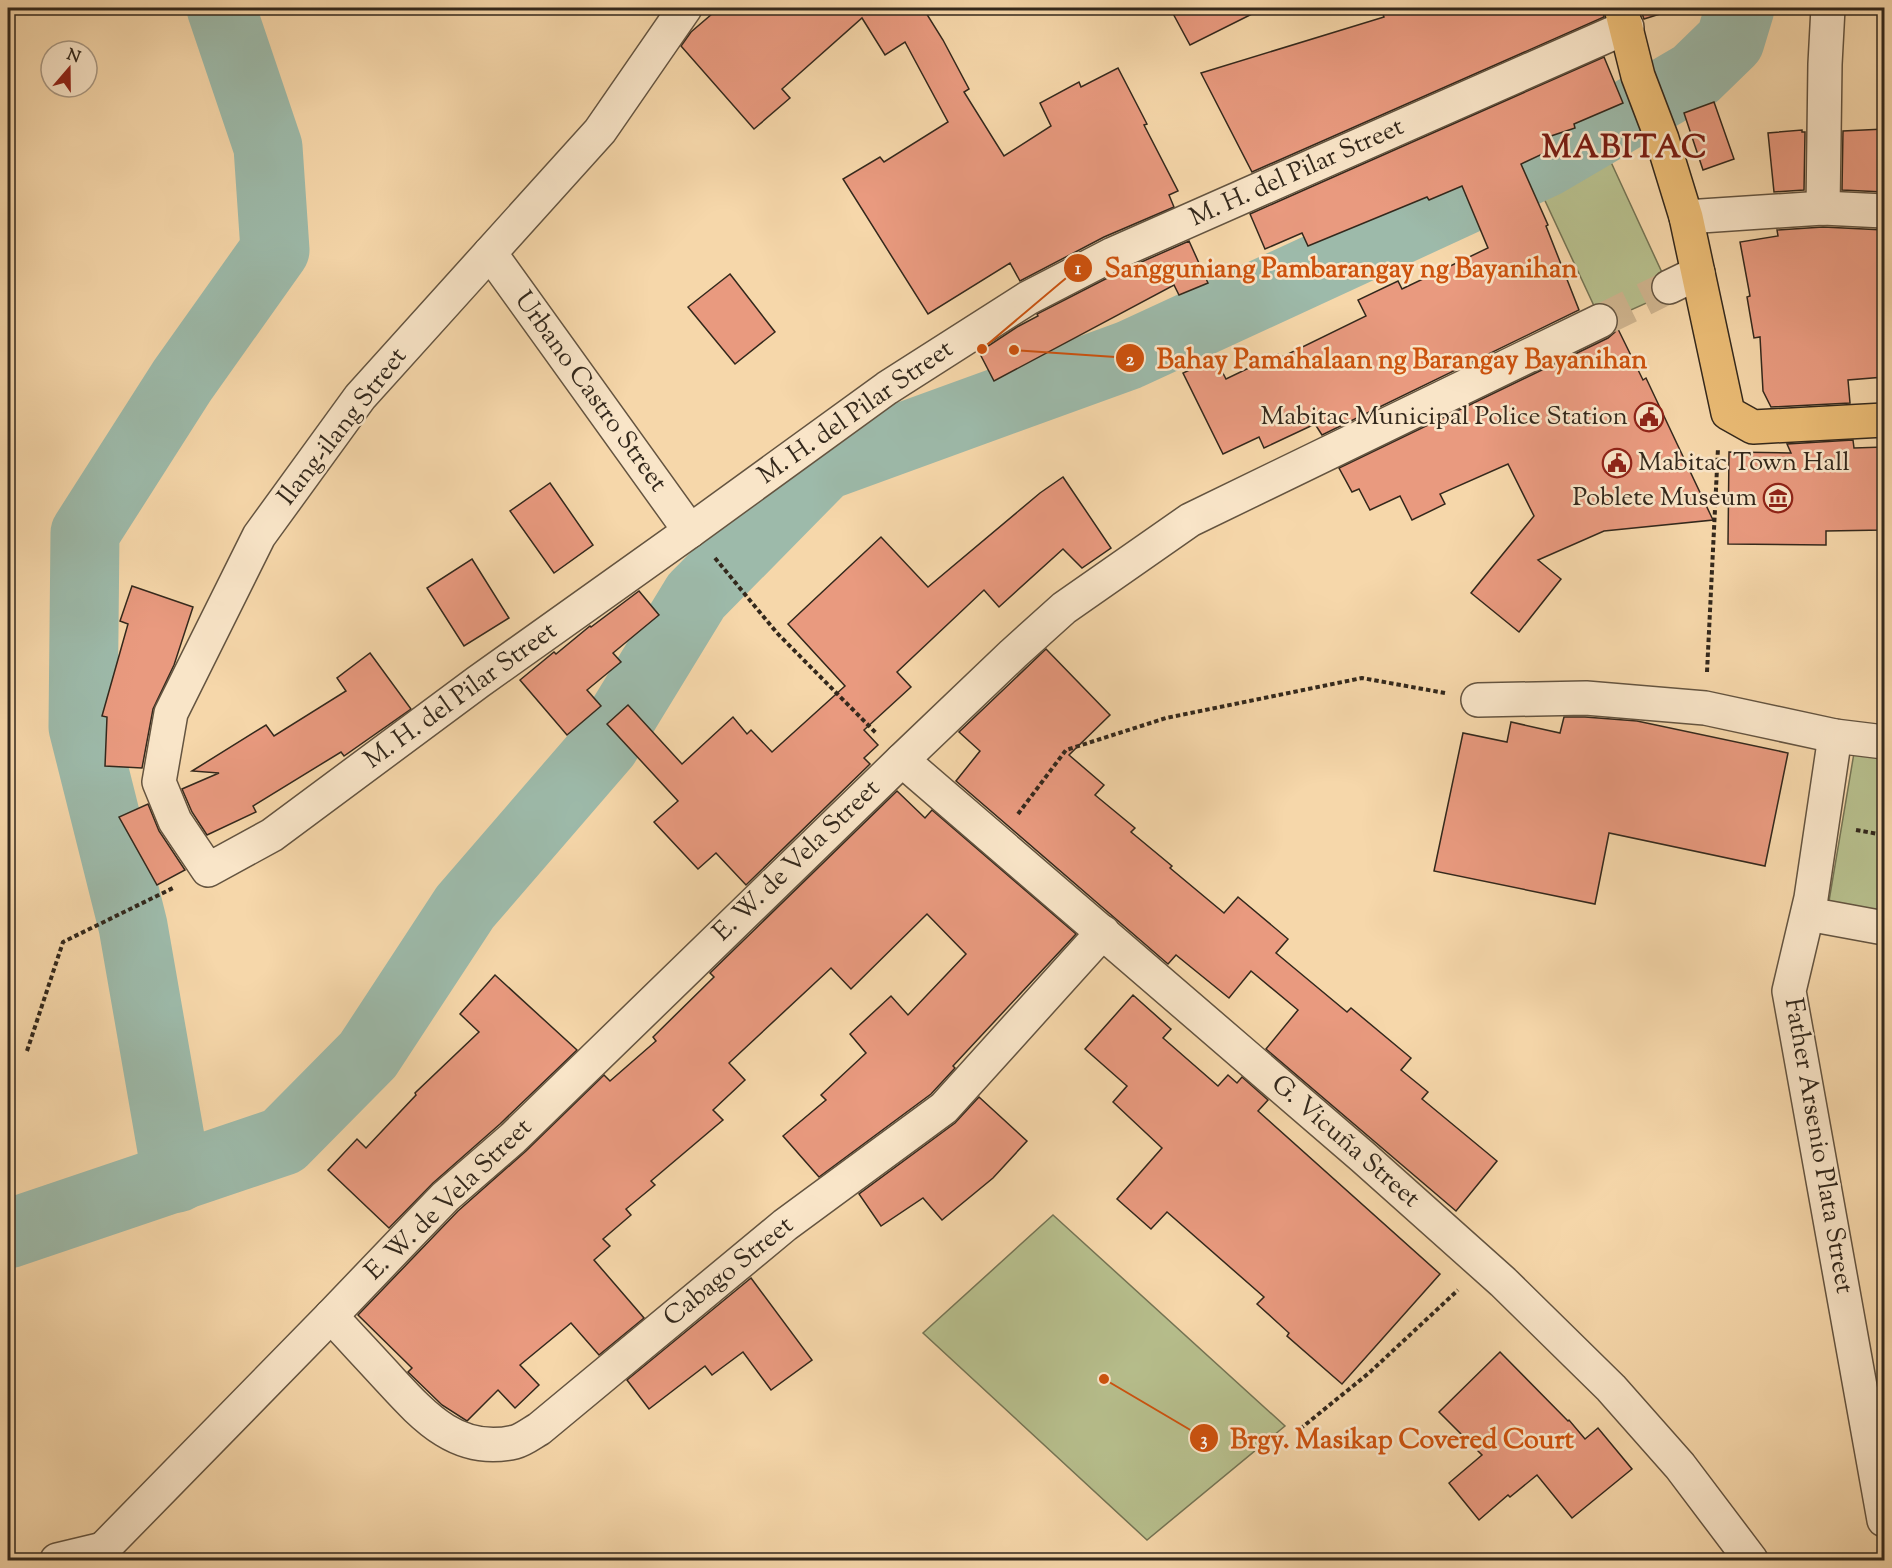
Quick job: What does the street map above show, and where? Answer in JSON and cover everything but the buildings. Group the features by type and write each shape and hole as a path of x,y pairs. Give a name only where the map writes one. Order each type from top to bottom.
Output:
{"main road":[{"path":"1624,17 1638,76 1662,139 1686,217 1728,413 1753,427 1884,420"}],"street":[{"name":"Ilang-ilang Street","path":"208,870 175,821 159,782 171,713 260,536 360,397 600,130 685,8"},
{"path":"1823,208 1828,8"},
{"name":"M. H. del Pilar Street","path":"208,870 272,835 478,682 887,388 1028,298 1113,254 1624,17"},
{"path":"1686,217 1823,208 1884,211"},
{"name":"Urbano Castro Street","path":"490,252 690,531"},
{"path":"1669,287 1698,273"},
{"name":"E. W. de Vela Street","path":"108,1555 445,1197 513,1138 902,760 1064,608 1190,520 1600,321"},
{"path":"1478,700 1586,698 1705,708 1835,736 1884,742"},
{"name":"Father Arsenio Plata Street","path":"1835,736 1808,914 1789,991 1884,1520"},
{"name":"G. Vicuña Street","path":"902,760 1485,1265 1611,1388 1680,1466 1751,1560"},
{"path":"1808,914 1884,928"},
{"name":"Cabago Street","path":"332,1316 420,1413 444,1431 468,1441 490,1445 517,1442 539,1429 785,1226 944,1108 1103,932"},
{"path":"57,1560 108,1555"}],"path":[{"path":"1705,708 1717,453 1728,413"},
{"path":"713,557 777,633 902,760"},
{"path":"995,840 1027,803 1066,750 1166,718 1362,678 1478,700"},
{"path":"1884,827 1881,838 1884,847"},
{"path":"27,1051 63,942 163,894"},
{"path":"1300,1429 1369,1373 1485,1265"}],"green space":[{"path":"1610,160 1671,292 1602,323 1541,192"},
{"path":"1854,753 1884,756 1884,922 1827,913"},
{"path":"1053,1215 1285,1426 1147,1540 923,1333"}],"waterway":[{"path":"177,1178 133,926 83,727 85,533 182,381 275,250 268,147 221,8"},
{"path":"8,1234 283,1141 368,1055 465,907 605,745 696,596 824,466 1129,355 1545,163 1695,75 1730,41 1740,8"}],"tunnel":[{"path":"1600,321 1669,287"}],"place":[{"name":"Sangguniang Pambarangay ng Bayanihan","path":"982,349"},
{"name":"Bahay Pamahalaan ng Barangay Bayanihan","path":"1014,350"},
{"name":"Mabitac Municipal Police Station","path":"1649,417"},
{"name":"Mabitac Town Hall","path":"1617,463"},
{"name":"Poblete Museum","path":"1778,498"},
{"name":"Brgy. Masikap Covered Court","path":"1104,1379"}],"district":[{"name":"MABITAC","path":"1625,149"}]}
